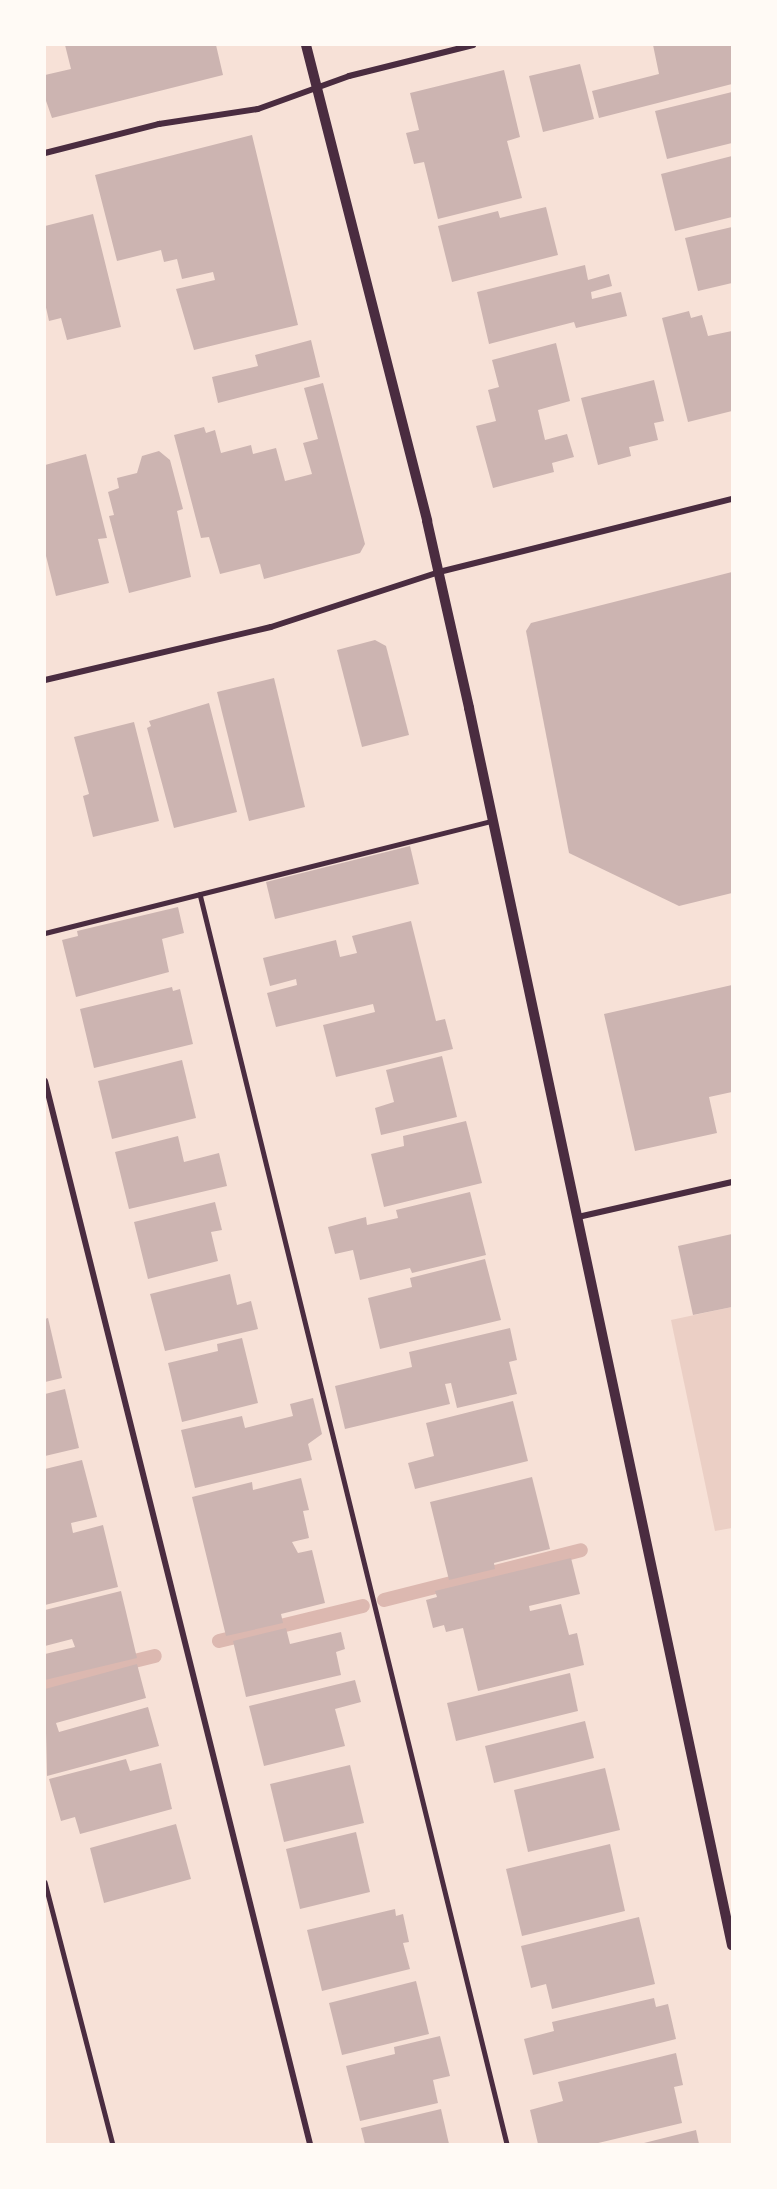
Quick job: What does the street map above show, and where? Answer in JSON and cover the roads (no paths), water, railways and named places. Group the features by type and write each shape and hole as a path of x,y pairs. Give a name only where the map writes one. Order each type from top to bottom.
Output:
{"street":[{"path":"306,45 439,572 732,1945"},
{"path":"45,153 159,124 258,109 349,76 473,45"},
{"path":"45,680 271,627 439,572 732,499"},
{"path":"45,1081 310,2144"},
{"path":"578,1217 732,1182"}],"lane":[{"path":"45,933 491,821"},
{"path":"200,894 507,2144"},
{"path":"45,1882 113,2144"}],"waterway":[{"path":"384,1600 581,1550"},
{"path":"219,1641 363,1606"},
{"path":"45,1683 155,1656"}]}
